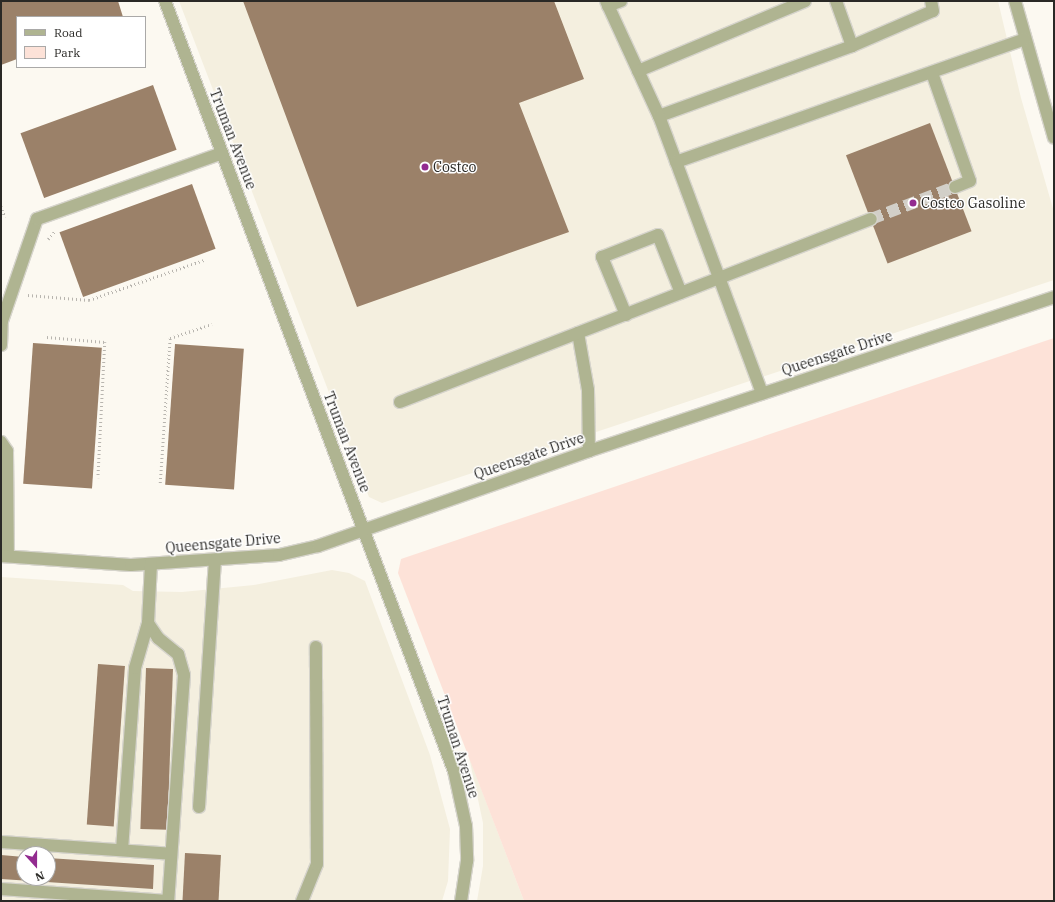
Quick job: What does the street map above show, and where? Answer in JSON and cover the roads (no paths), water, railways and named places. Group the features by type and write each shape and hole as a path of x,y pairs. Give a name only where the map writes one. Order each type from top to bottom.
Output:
{"street":[{"name":"Truman Avenue","path":"165,1 459,790 467,844 461,901"},
{"path":"622,1 607,4 659,116 762,393"},
{"path":"638,71 805,1"},
{"path":"836,1 852,46"},
{"path":"659,116 852,46 933,11 931,1"},
{"path":"1015,1 1054,138"},
{"path":"676,162 1025,39"},
{"path":"932,73 970,181 955,187"},
{"path":"1,345 2,321 37,219 222,153"},
{"path":"400,402 871,219"},
{"path":"626,314 602,257 658,235 681,293"},
{"name":"Queensgate Drive","path":"5,556 152,564 279,556 318,546 589,451 1054,297"},
{"path":"578,333 588,390 589,451"},
{"path":"1,442 6,451 5,556"},
{"path":"199,807 215,561"},
{"path":"122,850 135,668 148,623 152,564"},
{"path":"1,890 168,901 184,675 178,654 158,638 148,623"},
{"path":"302,901 317,864 316,647"},
{"path":"1,842 171,854"}],"tunnel":[{"path":"871,219 955,187"}],"place":[{"name":"Costco","path":"425,167"},
{"name":"Costco Gasoline","path":"913,203"}]}
